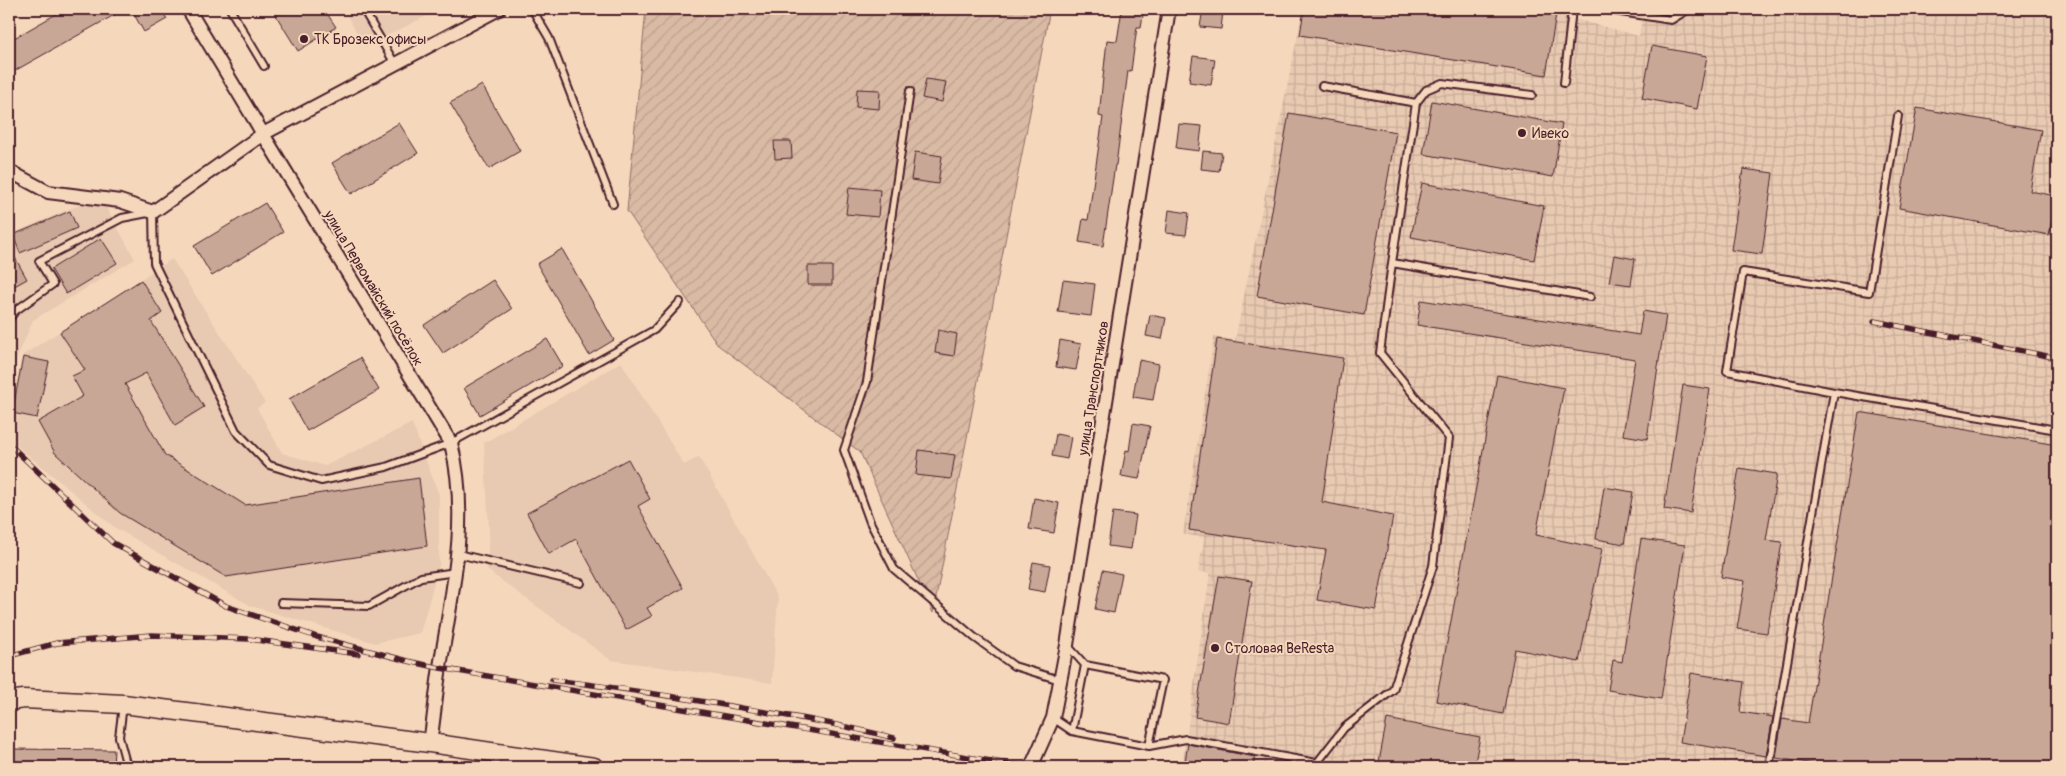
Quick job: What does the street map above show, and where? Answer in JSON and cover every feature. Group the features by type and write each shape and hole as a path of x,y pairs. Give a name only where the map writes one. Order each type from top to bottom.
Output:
{"street":[{"name":"улица Первомайский посёлок","path":"188,9 451,443 456,463 460,498 458,554 430,743"},
{"path":"9,171 48,192 120,201 153,212 263,134 499,9"},
{"name":"улица Транспортников","path":"1031,767 1052,718 1067,645 1168,9"},
{"path":"9,701 24,699 123,704 430,743 594,767"}],"lane":[{"path":"230,9 264,66"},
{"path":"363,9 395,64"},
{"path":"532,9 549,38 613,204"},
{"path":"1564,82 1572,9"},
{"path":"1602,9 1671,20 1689,9"},
{"path":"1052,718 1072,731 1149,746 1186,739 1317,762 1344,728 1392,690 1433,566 1449,438 1380,352 1416,103 1426,90 1442,83 1532,95"},
{"path":"1322,86 1416,103"},
{"path":"910,91 867,382 844,450 870,522 894,569 974,637 1014,666 1060,680"},
{"path":"1898,116 1869,292 1743,272 1726,371 1834,392 2057,430"},
{"path":"9,319 15,310 53,284 39,262 122,218 153,212 154,263 236,431 269,465 321,481 386,467 451,443 654,330 680,302"},
{"path":"1392,263 1590,297"},
{"path":"1769,767 1834,392"},
{"path":"458,554 580,583"},
{"path":"281,603 369,606 421,577 456,572"},
{"path":"1067,645 1085,665 1163,680 1149,746"},
{"path":"1072,731 1085,665"},
{"path":"123,704 119,737 127,767"}],"shaded area":[{"path":"343,9 440,9 365,47"},
{"path":"646,9 1050,9 933,613 860,452 718,345 627,211"},
{"path":"1303,9 1526,9 1556,14 1639,36 1643,9 2057,9 2057,767 1182,767 1210,573 1198,572 1204,538 1183,534 1214,337 1235,340"},
{"path":"88,201 106,207 135,259 33,320 15,363 9,387 9,246 11,244 9,235"},
{"path":"172,259 265,403 257,408 282,453 325,466 412,423 439,495 439,565 420,633 375,643 251,606 114,527 9,439 9,425 23,355"},
{"path":"621,362 684,465 699,457 778,598 772,683 611,660 487,570 489,529 484,443"}],"building":[{"path":"65,9 125,9 9,74 9,41"},
{"path":"131,9 161,9 167,19 144,32"},
{"name":"ТК Брозекс офисы","path":"272,9 324,9 336,27 298,51"},
{"path":"1122,9 1144,9 1141,27 1137,27 1131,71 1128,71 1103,246 1079,242 1083,219 1088,220 1103,117 1099,116 1107,40 1117,41"},
{"path":"1203,9 1223,11 1221,29 1200,27"},
{"path":"1304,9 1526,9 1556,14 1546,75 1300,35"},
{"path":"1652,46 1707,56 1697,109 1642,98"},
{"path":"1193,56 1215,59 1211,85 1189,82"},
{"path":"926,79 946,82 942,102 922,98"},
{"path":"482,85 520,151 489,169 450,103"},
{"path":"857,89 880,90 879,109 856,107"},
{"path":"1432,101 1562,124 1553,177 1423,154"},
{"path":"1917,108 2041,130 2030,191 2056,196 2049,235 1899,208"},
{"path":"1289,113 1396,132 1364,315 1257,296"},
{"path":"399,123 418,153 351,194 332,163"},
{"path":"1179,124 1202,126 1199,151 1176,148"},
{"path":"774,141 791,141 792,158 775,159"},
{"path":"1203,151 1222,153 1219,171 1201,169"},
{"path":"915,152 942,156 938,184 911,180"},
{"path":"1743,169 1773,173 1762,254 1731,250"},
{"path":"1422,183 1544,206 1534,260 1411,237"},
{"path":"849,187 880,190 878,217 846,214"},
{"path":"265,203 283,232 212,276 194,246"},
{"path":"1169,210 1189,213 1186,235 1166,233"},
{"path":"70,211 77,228 20,253 13,235"},
{"path":"101,238 117,263 66,294 51,269"},
{"path":"9,247 27,279 9,289"},
{"path":"562,249 614,340 589,355 537,264"},
{"path":"1614,255 1635,259 1631,285 1609,282"},
{"path":"808,266 832,266 832,285 808,285"},
{"path":"141,280 162,313 151,321 204,407 175,425 146,373 125,384 165,455 245,505 419,478 427,546 226,577 120,513 55,453 38,422 83,396 72,376 85,370 60,332"},
{"path":"493,280 512,309 443,353 424,325"},
{"path":"1063,280 1095,284 1091,316 1058,312"},
{"path":"1421,300 1639,335 1643,311 1666,315 1647,439 1623,435 1635,359 1417,325"},
{"path":"1150,315 1166,318 1162,339 1146,336"},
{"path":"938,330 957,334 954,356 935,353"},
{"path":"547,339 563,366 480,415 464,388"},
{"path":"1217,339 1343,358 1322,502 1393,516 1376,610 1317,600 1326,550 1189,530"},
{"path":"1060,340 1081,344 1076,370 1056,367"},
{"path":"23,357 49,362 37,418 12,413"},
{"path":"360,358 379,390 307,431 289,399"},
{"path":"1139,360 1159,364 1153,400 1133,397"},
{"path":"1497,375 1564,388 1536,535 1602,549 1579,662 1515,649 1503,714 1436,701"},
{"path":"1683,385 1710,389 1691,513 1664,509"},
{"path":"1859,412 2057,445 2057,767 1834,767 1776,758 1782,719 1808,723"},
{"path":"1133,423 1150,426 1139,479 1121,476 1126,450 1129,451"},
{"path":"1056,434 1071,437 1067,459 1052,456"},
{"path":"919,450 955,455 951,479 916,475"},
{"path":"628,459 650,499 638,506 683,588 647,608 652,616 626,630 576,539 549,554 527,513"},
{"path":"1739,468 1777,474 1766,540 1782,542 1767,633 1737,629 1745,581 1721,577"},
{"path":"1604,487 1633,492 1624,544 1596,539"},
{"path":"1034,498 1059,503 1054,533 1029,529"},
{"path":"1113,512 1136,515 1131,549 1108,546"},
{"path":"1641,539 1685,545 1661,699 1608,690 1613,660 1622,662"},
{"path":"1033,562 1050,565 1045,592 1028,589"},
{"path":"1103,570 1122,574 1114,613 1095,609"},
{"path":"1219,576 1252,581 1229,723 1195,717"},
{"path":"1691,673 1744,682 1740,712 1773,717 1766,756 1680,742"},
{"path":"1387,719 1480,737 1474,767 1378,767"},
{"path":"1188,744 1255,757 1253,767 1184,767"},
{"path":"9,749 114,750 113,767 9,767"}],"railway":[{"path":"1874,321 2057,358"},
{"path":"9,444 113,543 226,606 317,637 440,668 1027,767"},
{"path":"9,656 57,643 152,635 249,639 358,654"},
{"path":"552,680 762,711 894,738"}],"place":[{"name":"ТК Брозекс офисы","path":"304,39"},
{"name":"Ивеко","path":"1522,133"},
{"name":"Столовая BeResta","path":"1215,648"}]}
